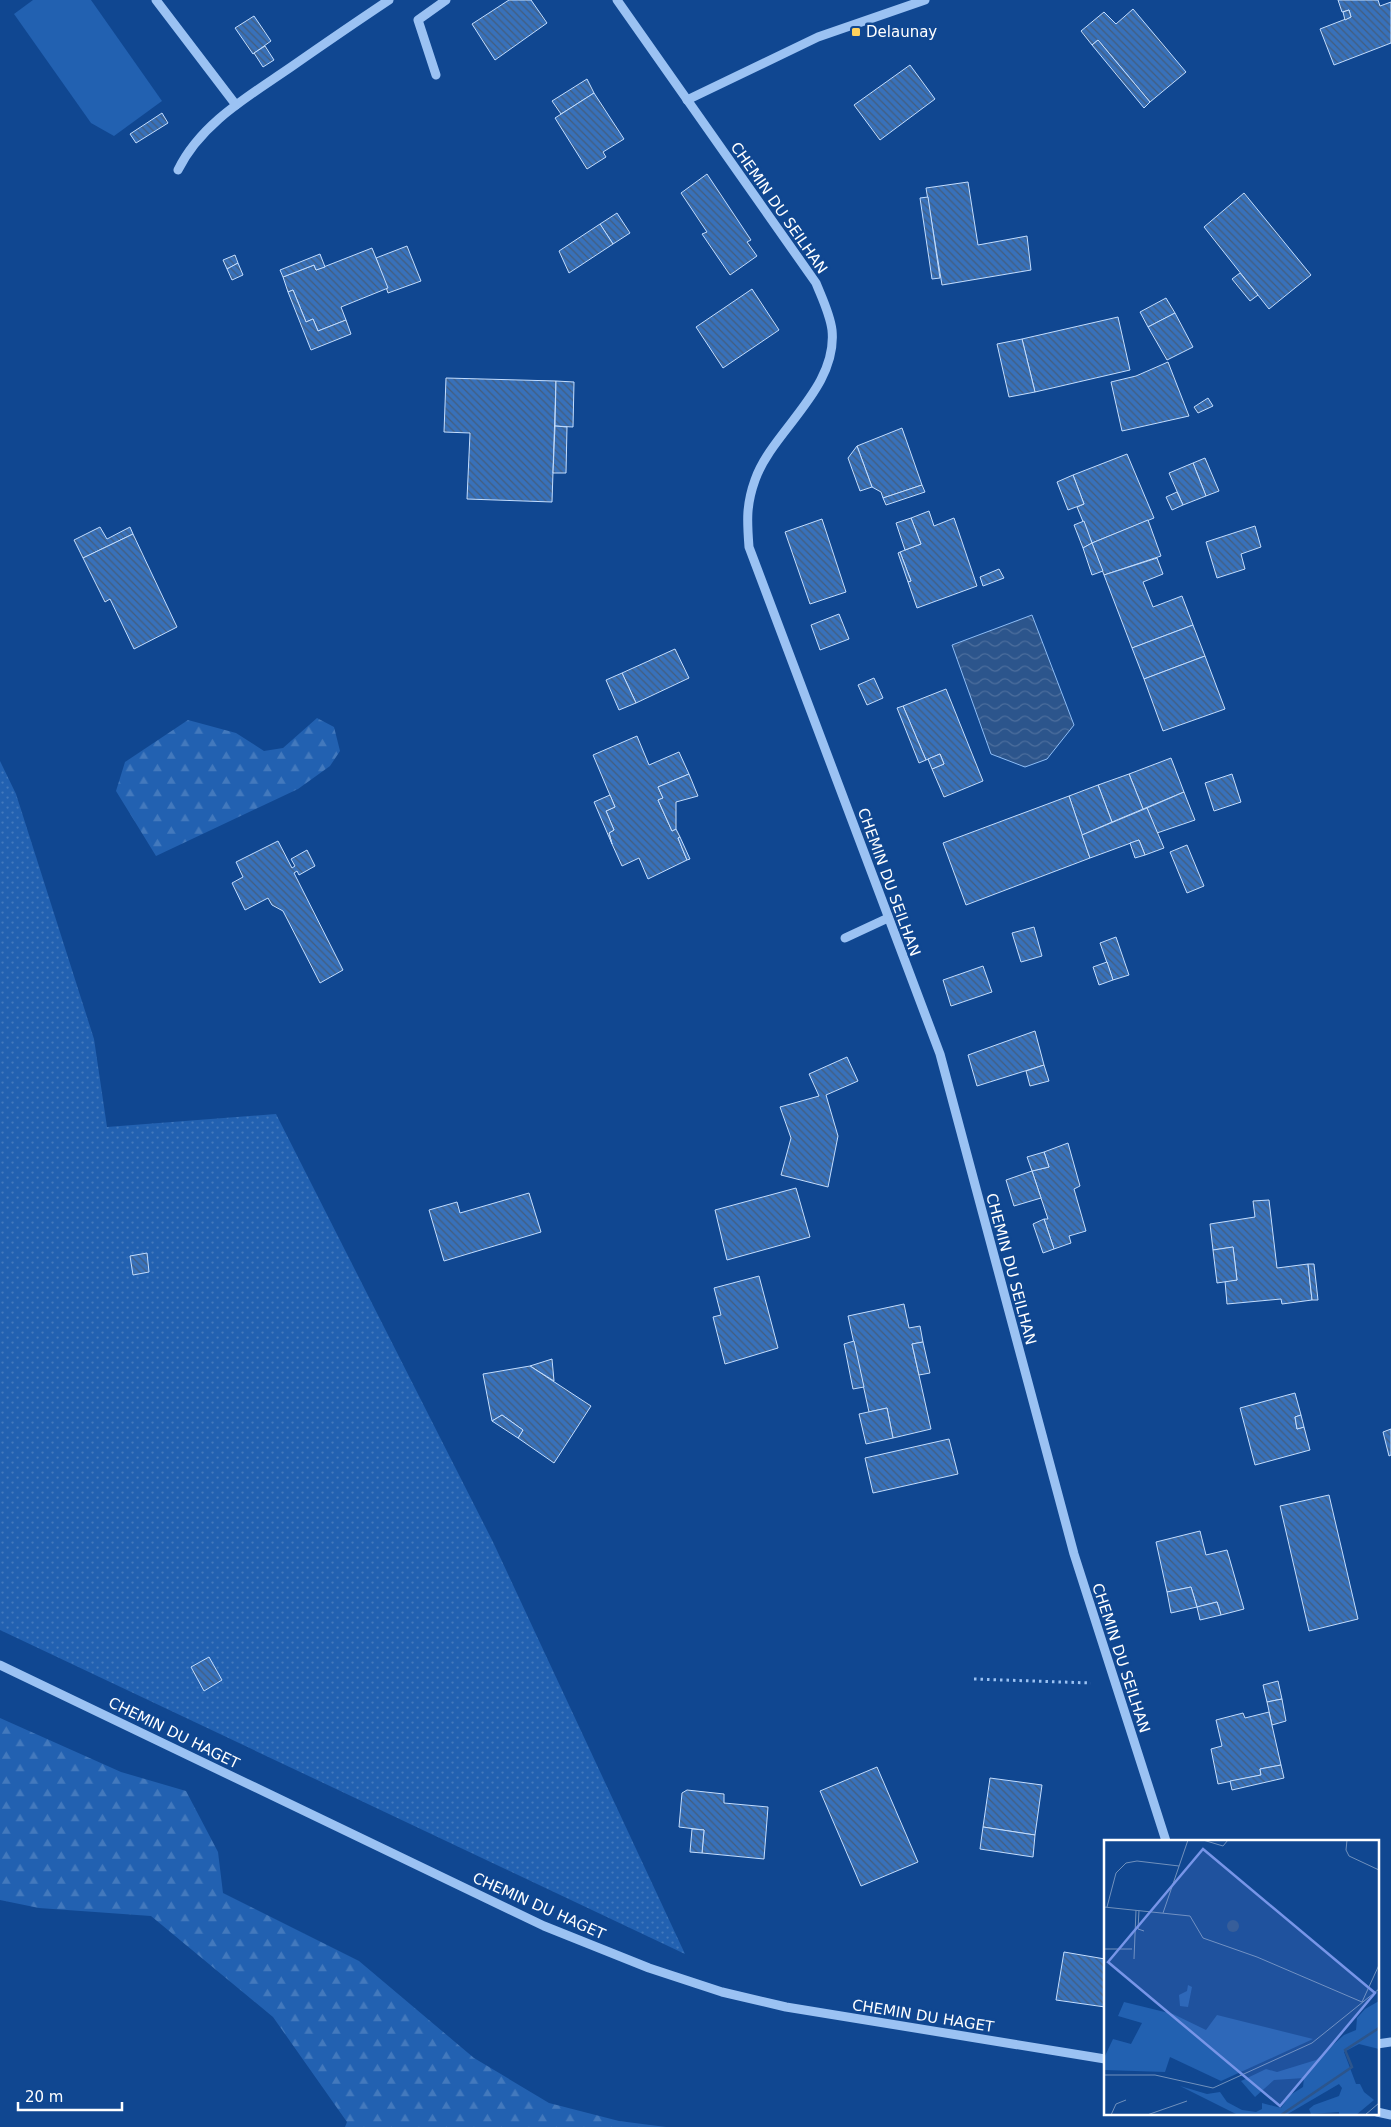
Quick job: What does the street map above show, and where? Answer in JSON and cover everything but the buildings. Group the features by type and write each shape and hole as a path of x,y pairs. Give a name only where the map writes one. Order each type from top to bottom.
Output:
{"street":[{"path":"156,0 236,105"},
{"path":"178,170 186,153 210,126 236,105 389,0"},
{"path":"436,75 418,20 446,0"},
{"name":"CHEMIN DU SEILHAN","path":"617,0 816,284 830,320 831,347 820,382 756,478 746,513 749,547 940,1054 1074,1554 1166,1840"},
{"path":"686,100 818,37 925,0"},
{"path":"845,938 888,918"},
{"name":"CHEMIN DU HAGET","path":"0,1665 544,1926 649,1968 722,1992 786,2007 1104,2060"},
{"path":"1378,2044 1391,2042"},
{"path":"1378,2112 1391,2115"}],"path":[{"path":"974,1679 1116,1684"}],"green space":[{"path":"33,0 91,0 162,101 114,136 91,123 14,14"},
{"path":"317,718 334,727 340,751 330,766 298,789 156,856 116,791 125,762 188,720 236,733 264,751 283,748"},
{"path":"0,761 16,794 94,1039 107,1127 276,1114 493,1542 685,1954 0,1630"},
{"path":"0,1718 121,1772 186,1791 218,1852 223,1893 359,1961 474,2058 549,2103 619,2121 666,2127 345,2127 347,2122 273,2017 151,1916 39,1908 0,1900"}],"water":[{"path":"1032,615 1074,725 1047,759 1025,767 991,754 952,645"}],"place":[{"name":"Delaunay","path":"856,32"}]}
